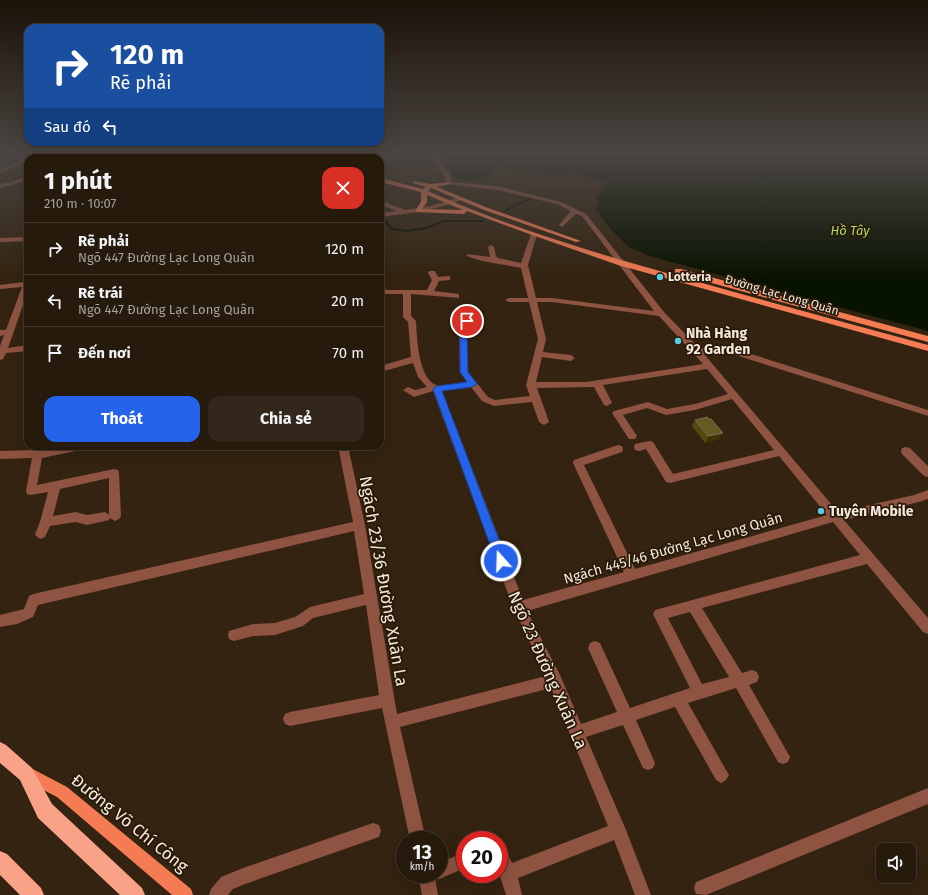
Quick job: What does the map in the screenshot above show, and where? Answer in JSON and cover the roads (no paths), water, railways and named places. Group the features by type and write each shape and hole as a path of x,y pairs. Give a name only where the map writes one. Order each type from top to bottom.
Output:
{"highway":[{"name":"Đường Võ Chí Công","path":"0,751 26,774 45,811 135,895"},
{"path":"0,861 34,895"}],"main road":[{"path":"418,211 424,202 424,196"},
{"name":"Đường Lạc Long Quân","path":"434,196 534,234 621,262 928,348"},
{"name":"Đường Lạc Long Quân","path":"454,196 613,253 928,339"},
{"path":"418,211 478,213"},
{"name":"Đường Võ Chí Công","path":"26,774 62,792 185,895"}],"street":[{"path":"529,196 559,203 584,215 621,262 637,291 697,351 928,628"},
{"path":"384,215 418,211 450,203 460,198"},
{"path":"384,204 403,212"},
{"path":"562,225 576,210"},
{"path":"534,234 524,266 542,339 531,385 544,422"},
{"path":"0,240 24,238"},
{"path":"491,247 493,257 496,260"},
{"path":"469,255 480,259 496,260 524,266"},
{"path":"430,292 434,276 447,278"},
{"path":"0,287 24,285"},
{"name":"Ngõ 23 Đường Xuân La","path":"407,291 407,317 412,321 416,359 421,375 431,386 436,388 519,607 555,680 618,830 643,895"},
{"path":"384,292 430,292 456,296"},
{"path":"1,354 24,293"},
{"path":"509,300 552,300 661,314"},
{"path":"467,321 463,334 464,372 485,399 494,404 535,399"},
{"path":"0,333 10,332"},
{"path":"1,354 24,349"},
{"path":"697,351 729,350 928,413"},
{"path":"538,354 571,358"},
{"path":"384,368 416,359"},
{"path":"531,385 586,385 709,366"},
{"path":"597,383 607,403"},
{"path":"408,390 414,394 436,388 472,384"},
{"path":"632,436 617,413 648,405 666,412 694,407 733,396"},
{"path":"639,447 649,445 670,479 781,452"},
{"path":"618,449 578,463 632,575"},
{"path":"0,455 40,450 45,454 62,450"},
{"path":"40,450 31,491 114,472 110,517 87,520 76,518 46,522"},
{"name":"Ngách 23/36 Đường Xuân La","path":"344,450 360,525 387,700 416,831"},
{"path":"906,451 928,473"},
{"path":"41,534 46,522 55,486"},
{"name":"Ngách 445/46 Đường Lạc Long Quân","path":"519,607 836,517 915,499 928,494"},
{"path":"0,621 17,618 28,613 33,600 360,525"},
{"path":"699,692 659,614 870,558"},
{"path":"234,635 253,630 270,630 281,628 299,622 310,613 371,598"},
{"path":"694,605 746,678 783,757"},
{"path":"595,648 625,716 648,763"},
{"path":"577,733 625,716 746,678"},
{"path":"393,722 555,680"},
{"path":"678,699 721,775"},
{"path":"290,719 387,700"},
{"path":"702,888 928,796"},
{"path":"514,895 508,873 618,830"},
{"path":"217,895 227,883 243,876 373,831"},
{"path":"430,895 431,883"}],"water":[{"name":"Hồ Tây","path":"597,196 928,196 928,331 649,256 629,247 612,231 595,209 599,204 595,198"}],"waterway":[{"path":"506,210 531,198"},
{"path":"385,221 392,229 407,231 426,228 444,221 484,221"}],"place":[{"name":"Lotteria","path":"660,277"},
{"name":"Nhà Hàng 92 Garden","path":"678,341"},
{"name":"Tuyên Mobile","path":"821,511"}]}
